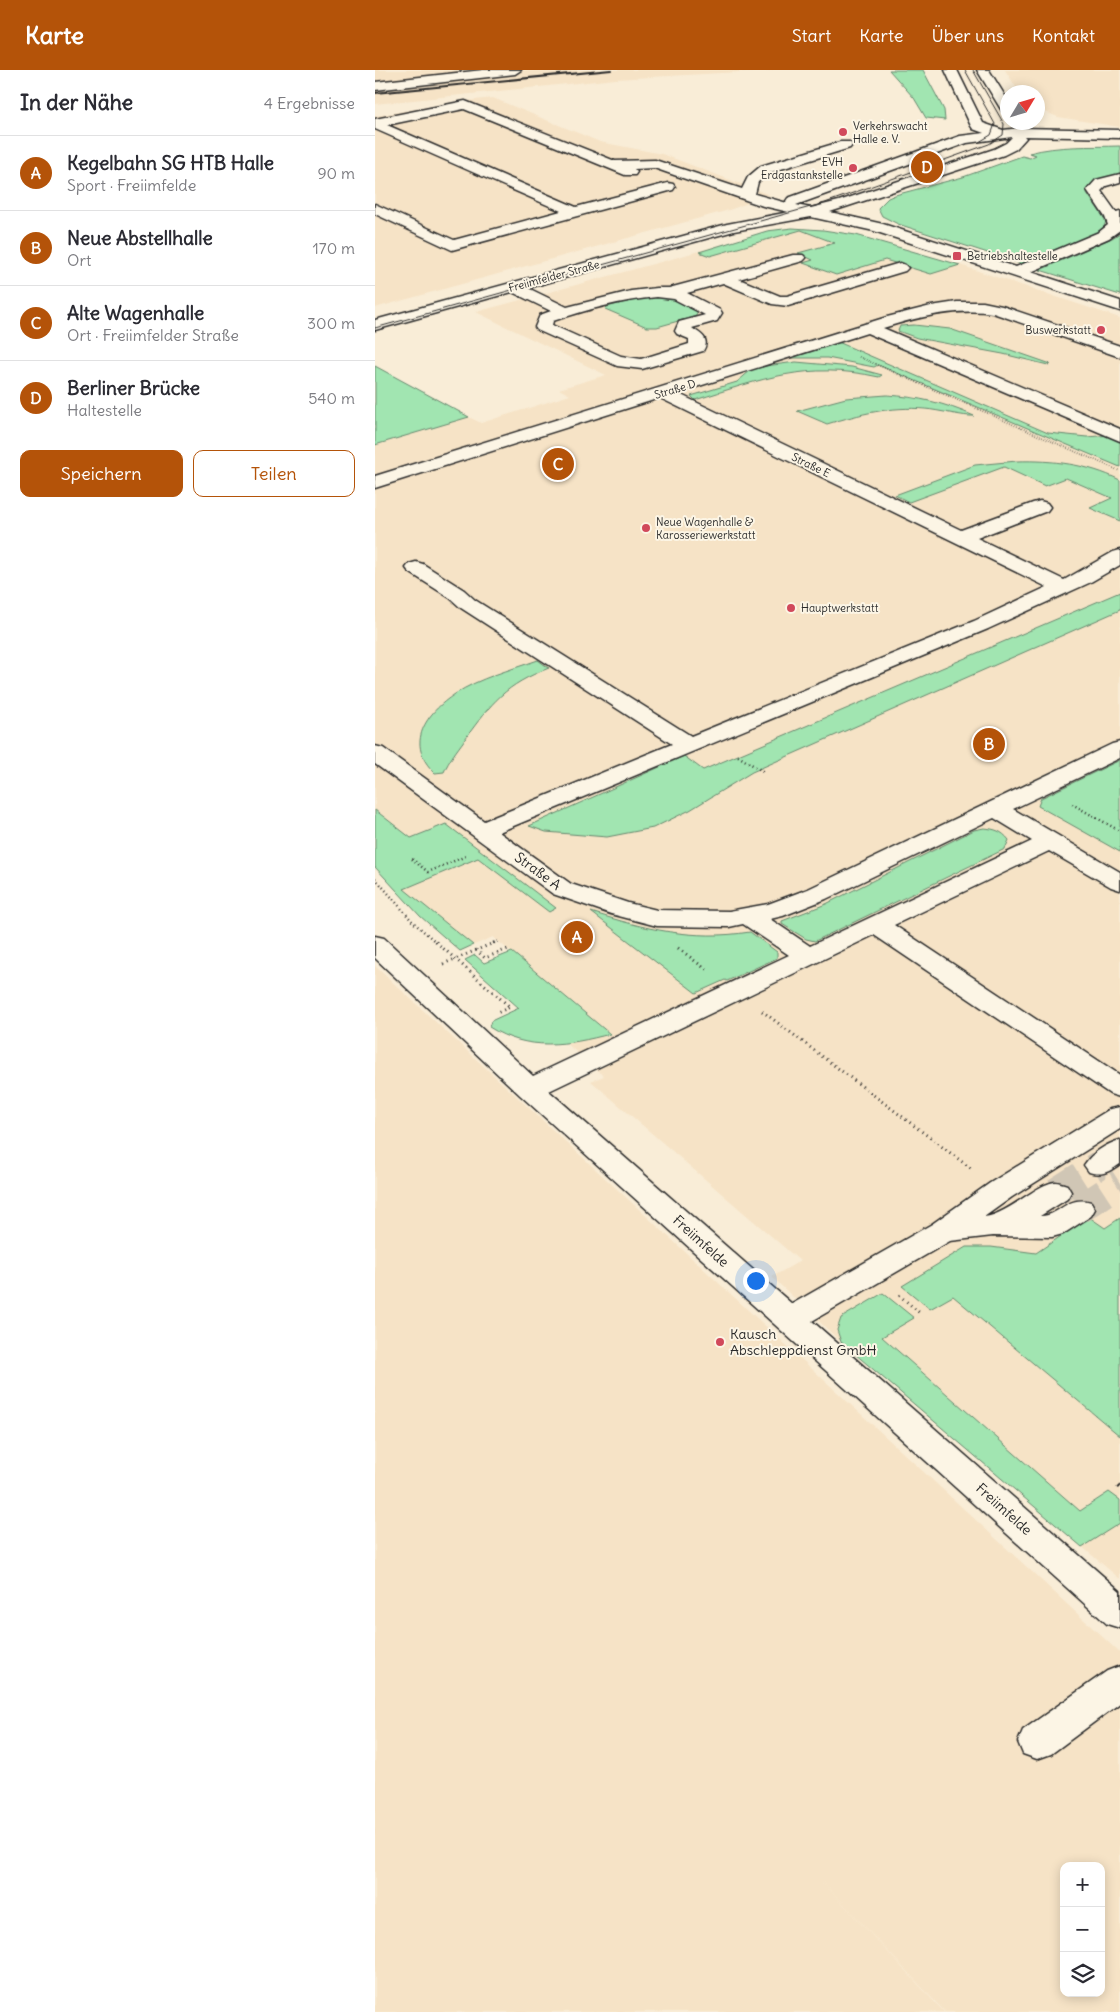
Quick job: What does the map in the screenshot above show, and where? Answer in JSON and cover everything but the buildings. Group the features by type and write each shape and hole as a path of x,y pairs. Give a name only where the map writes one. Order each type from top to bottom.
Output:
{"street":[{"path":"375,86 515,70"},
{"path":"951,70 978,126"},
{"path":"983,70 1000,97"},
{"path":"375,124 465,105 668,188 452,245 375,208"},
{"path":"375,124 574,212"},
{"path":"978,126 1012,132 1120,139"},
{"path":"965,139 975,132 978,126"},
{"path":"824,212 828,202 852,189 1012,132"},
{"path":"965,139 1012,132 1120,134"},
{"name":"Freiimfelder Straße","path":"732,227 781,205 965,139"},
{"path":"748,196 748,184 766,169 845,145"},
{"path":"614,165 655,164 748,196 781,205 824,212 879,227 1120,306"},
{"path":"1017,272 1104,235 1115,227 1116,216 1094,190 1101,182 1120,178"},
{"name":"Freiimfelder Straße","path":"375,325 732,227 824,212"},
{"path":"670,293 714,313 711,318 685,325 683,331 697,337 697,347 642,364 617,361 543,327 546,318 565,312 590,308 650,292 670,293 798,258"},
{"path":"771,266 829,289"},
{"path":"725,278 778,301 788,301 900,268"},
{"path":"513,287 565,312"},
{"name":"Straße D","path":"375,482 868,328 940,309 977,306 996,309 1120,352"},
{"path":"868,328 1120,436"},
{"name":"Straße E","path":"663,393 1063,587"},
{"path":"960,537 1040,506"},
{"path":"482,830 981,625 1082,579 1120,556"},
{"path":"416,568 457,594 468,604 688,744"},
{"name":"Straße A","path":"375,753 562,889 619,909 657,918 738,917 774,910 817,894 1120,749"},
{"path":"995,808 1120,882"},
{"path":"530,1089 1051,841"},
{"path":"738,917 808,956"},
{"path":"875,924 1120,1088"},
{"name":"Freiimfelde","path":"375,944 530,1089 1120,1613"},
{"path":"790,1320 943,1231 1001,1190 1120,1116"},
{"path":"993,1226 1028,1210 1056,1192"},
{"path":"943,1231 993,1226 1052,1227 1080,1209"},
{"path":"1037,1742 1120,1682"}],"path":[{"path":"824,342 1120,471"},
{"path":"1080,800 1072,804 1120,831"},
{"path":"412,859 428,872 471,854"},
{"path":"375,878 413,922 510,1007 464,1028"},
{"path":"672,944 1001,1190"},
{"path":"476,950 485,958 508,949"},
{"path":"901,1297 921,1314"}],"shaded area":[{"path":"375,70 774,70 616,79 375,104"},
{"path":"1005,70 1120,70 1120,127 1058,117 1045,112 1045,85 1015,85"},
{"path":"493,98 600,142 662,154 770,195 729,210 375,308 375,116"},
{"path":"792,228 856,235 960,265 1120,318 1120,1579 841,1342 772,1277 800,1261 591,1081 604,1076 566,1043 610,1034 493,937 460,951 420,916 375,867 375,445 469,417 481,423 570,395 559,389 606,375 476,312 767,231"},
{"path":"375,966 1120,1653 1120,2012 945,2012 815,1874 944,2012 375,2012"}],"green space":[{"path":"889,70 923,70 944,110 945,120 926,118 914,98"},
{"path":"1120,146 1120,175 1095,182 1088,188 1087,193 1106,221 1104,227 1095,234 1026,263 1022,264 898,224 882,216 878,208 888,198 895,195 963,177 1022,156 1030,158 1036,155 1029,153 1040,150"},
{"path":"792,228 856,235 960,265 931,274 885,260 836,275 803,263 813,260 798,253 835,243 801,230 710,256 699,252 767,231"},
{"path":"1120,233 1120,295 1040,270 1112,238"},
{"path":"652,295 665,295 698,310 696,316 657,327 647,327 605,309 607,307"},
{"path":"914,325 950,329 1051,364 1048,365 1003,354 917,338 898,331 900,326"},
{"path":"838,342 1048,433 1087,437 1111,435 1120,440 1120,467 878,365 874,367 827,358 784,358"},
{"path":"796,362 852,367 882,375 879,377 829,371 807,372 764,379 695,400 691,396 737,382 751,370 758,367"},
{"path":"375,366 469,417 375,445"},
{"path":"887,395 931,401 974,416 912,408 864,414 827,424 797,411 846,398"},
{"path":"1017,461 1044,461 1070,464 1095,470 1120,480 1120,521 1090,508 1112,498 1066,478 1045,486 1004,467 909,502 895,495 975,465"},
{"path":"1120,592 1120,610 752,772 690,810 653,828 607,837 546,832 529,826 684,756 703,770"},
{"path":"538,660 549,668 521,681 501,696 453,755 444,772 435,773 426,762 421,751 420,740 428,720 435,710 455,694 474,683"},
{"path":"1120,760 1120,852 1038,806 1041,798"},
{"path":"375,810 411,838 446,824 556,908 549,912 478,858 404,889 473,945 460,951 420,916 375,867"},
{"path":"984,828 1004,834 1009,840 1005,849 815,941 806,939 782,924 782,921 826,904 974,830"},
{"path":"591,912 631,924 669,932 709,935 750,932 777,952 777,958 696,993"},
{"path":"512,952 610,1034 579,1041 548,1044 518,1040 489,1027 491,1021 519,1008 465,960 475,955 484,963"},
{"path":"1089,1217 1105,1228 1120,1218 1120,1436 953,1296 930,1309 902,1286 966,1247 991,1247 1036,1253"},
{"path":"883,1293 914,1318 882,1337 1080,1511 1109,1492 1120,1500 1120,1523 1082,1547 841,1342 837,1330 841,1318"}],"tunnel":[{"path":"1056,1192 1099,1165"},
{"path":"1080,1209 1120,1183"}],"tram line":[{"path":"965,70 995,124 991,135 979,142"},
{"path":"375,328 825,203 989,144 1003,135 1004,124 973,70"}],"railway":[{"path":"375,93 611,70"}],"place":[{"name":"Verkehrswacht Halle e. V.","path":"843,132"},
{"name":"Berliner Brücke","path":"927,167"},
{"name":"EVH Erdgastankstelle","path":"853,168"},
{"name":"Betriebshaltestelle","path":"957,256"},
{"name":"Buswerkstatt","path":"1101,330"},
{"name":"Alte Wagenhalle","path":"558,464"},
{"name":"Neue Wagenhalle & Karosseriewerkstatt","path":"646,528"},
{"name":"Hauptwerkstatt","path":"791,608"},
{"name":"Neue Abstellhalle","path":"989,744"},
{"name":"Kegelbahn SG HTB Halle","path":"577,937"},
{"name":"Kausch Abschleppdienst GmbH","path":"720,1342"}]}
